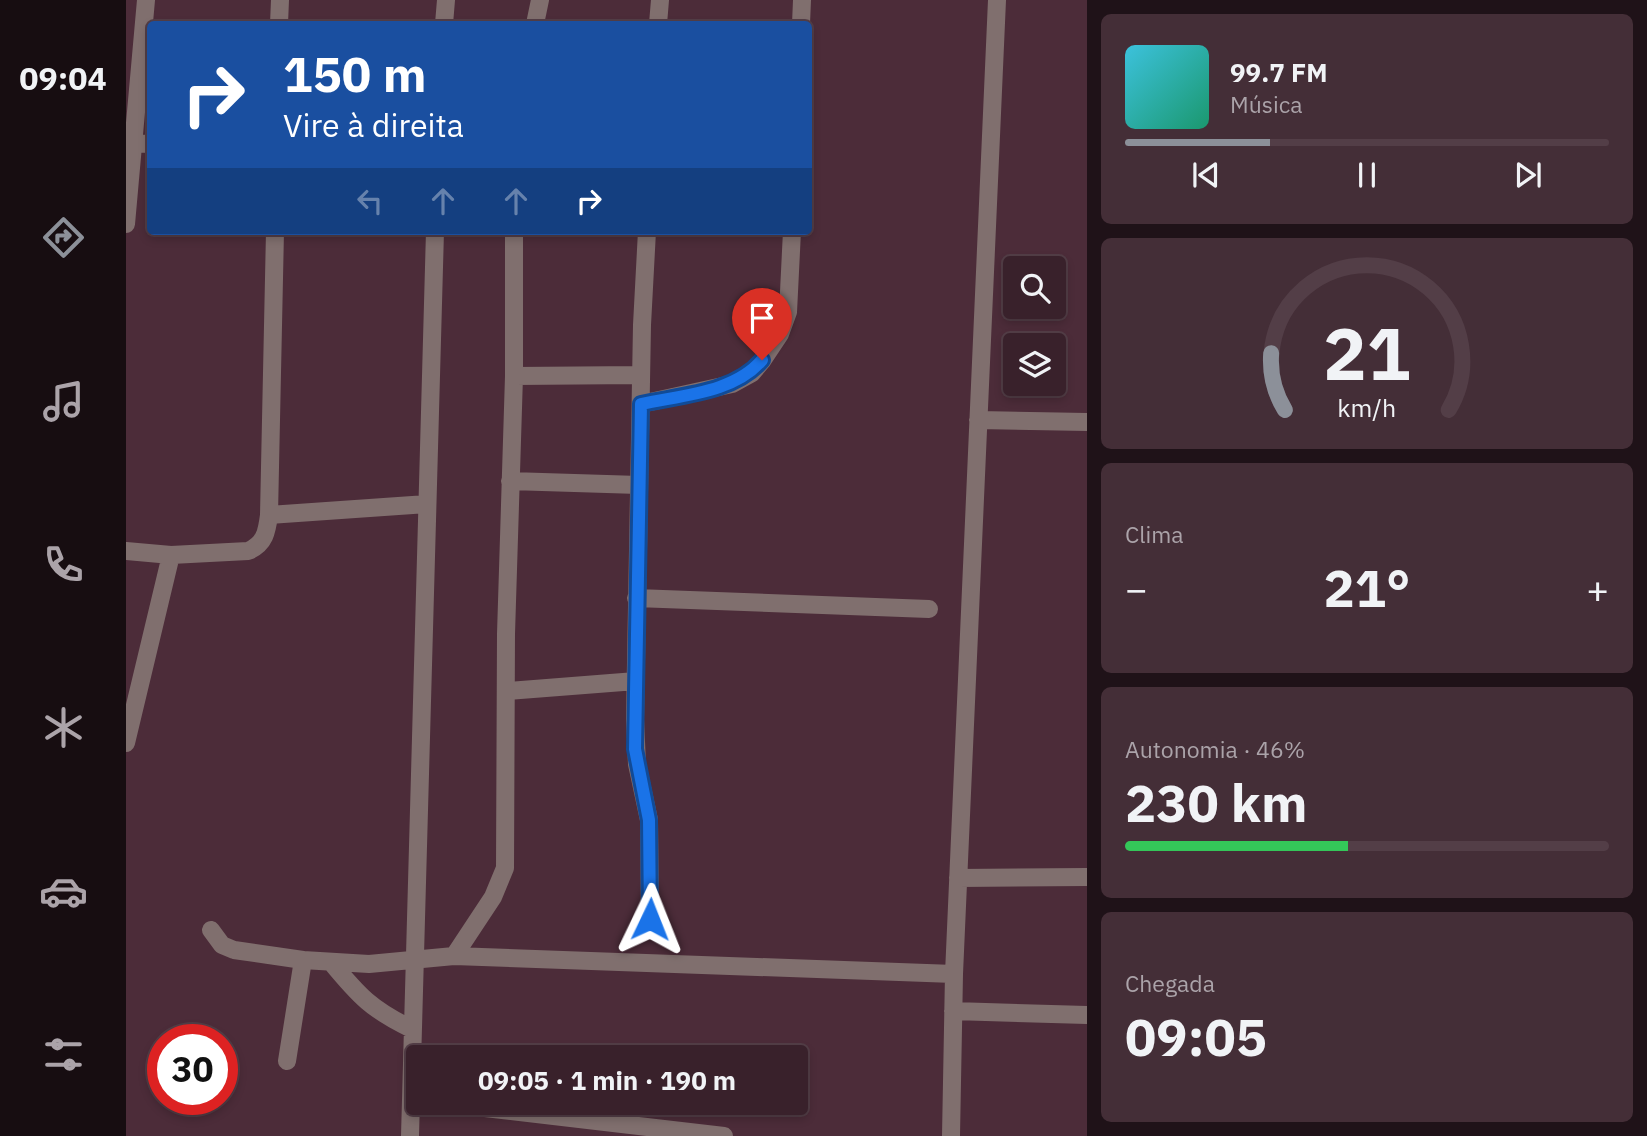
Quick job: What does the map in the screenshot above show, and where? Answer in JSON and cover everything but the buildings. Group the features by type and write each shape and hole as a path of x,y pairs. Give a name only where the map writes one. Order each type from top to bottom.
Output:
{"street":[{"path":"126,224 137,143 146,0"},
{"path":"279,21 280,0"},
{"path":"444,21 446,0"},
{"path":"536,21 540,0"},
{"path":"658,21 660,0"},
{"path":"801,21 802,0"},
{"path":"951,1136 954,974 997,0"},
{"path":"126,551 171,555 254,548 263,538 269,514 275,235"},
{"path":"413,1045 435,235"},
{"path":"454,956 493,897 505,868 514,376 514,235"},
{"path":"647,235 641,374 635,681 637,764 649,820 650,919"},
{"path":"641,404 732,384 752,373 780,334 789,312 792,235"},
{"path":"514,376 641,374"},
{"path":"978,420 1087,422"},
{"path":"510,481 639,485"},
{"path":"269,514 427,505"},
{"path":"126,743 171,555"},
{"path":"636,597 929,609"},
{"path":"507,691 635,681"},
{"path":"958,878 1087,877"},
{"path":"211,930 222,945 234,950 331,962 454,956 954,974"},
{"path":"287,1061 303,960"},
{"path":"331,962 364,1001 381,1014 412,1029"},
{"path":"953,1011 1087,1015"},
{"path":"410,1136 413,1115"},
{"path":"544,1115 723,1136"}],"route":[{"path":"650,919 649,820 635,749 641,404 732,384 752,373 762,360"}]}
